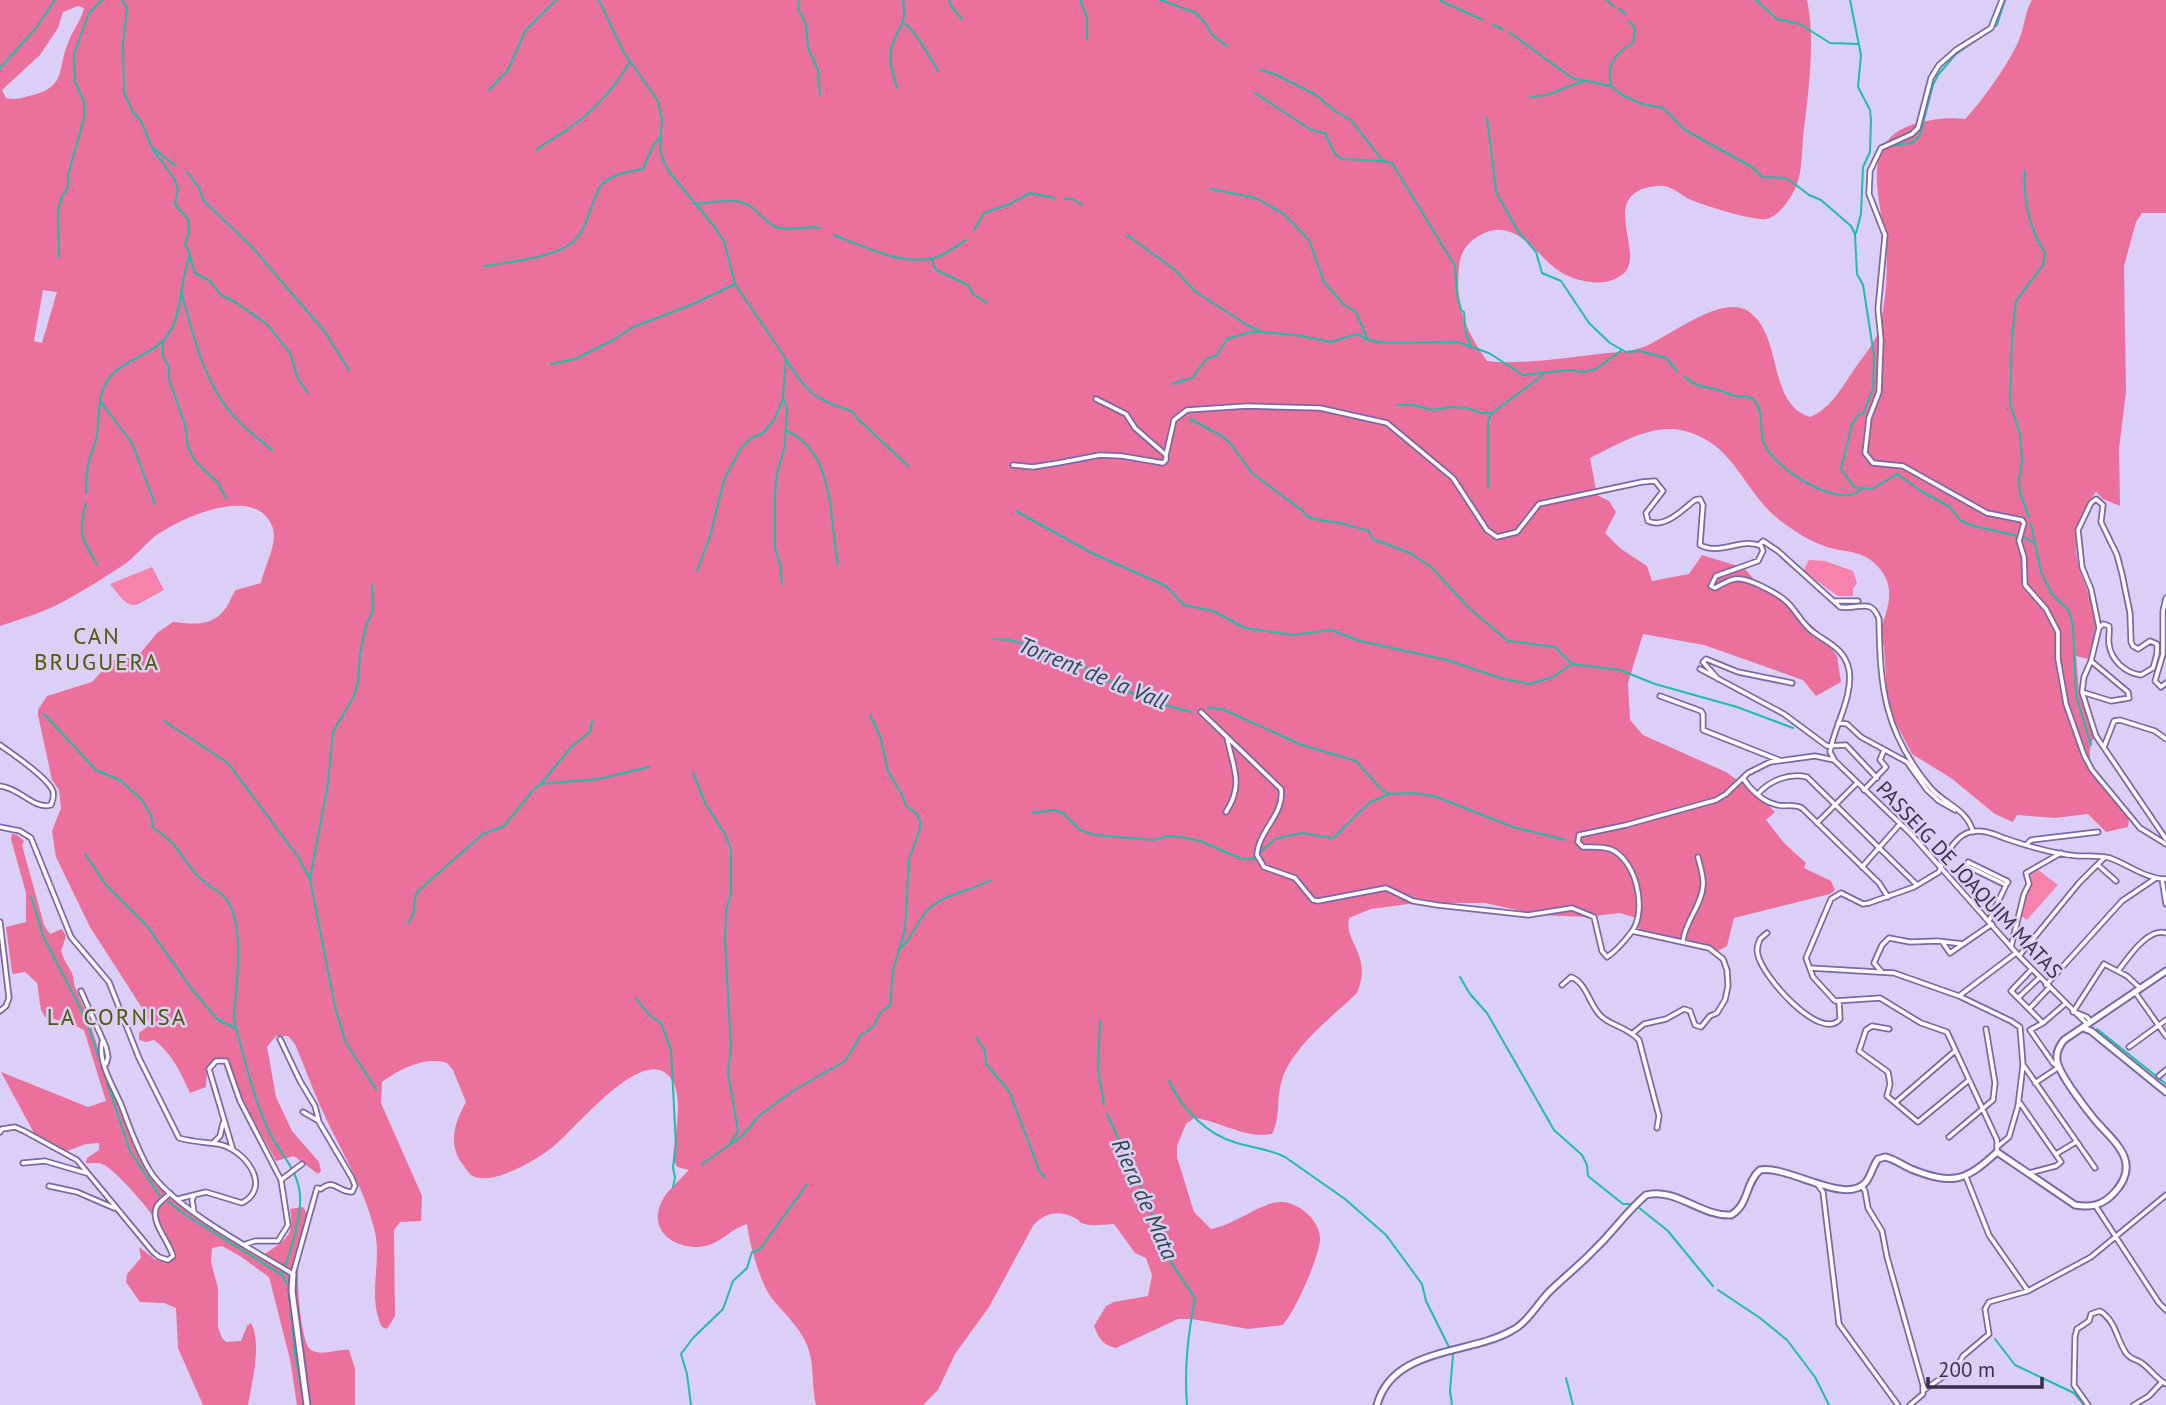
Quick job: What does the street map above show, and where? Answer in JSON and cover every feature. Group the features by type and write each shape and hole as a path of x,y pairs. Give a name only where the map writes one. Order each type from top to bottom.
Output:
{"street":[{"path":"2002,0 1991,27 1939,65 1931,78 1918,128 1912,134 1881,148 1870,171 1869,194 1885,235 1878,309 1881,340 1879,392 1869,418 1865,453 1873,463 1903,466 1987,513 2022,520 2024,523 2019,541 2024,557 2025,584 2046,609 2058,632 2066,704 2084,755 2092,770 2140,828 2166,841"},
{"path":"1096,399 1126,414 1135,428 1166,455"},
{"path":"1013,465 1033,467 1101,455 1163,463 1166,460 1174,420 1187,410 1247,406 1320,408 1387,423 1452,478 1487,530 1497,537 1517,532 1539,504 1655,481 1663,491 1646,513 1648,521 1655,524 1664,523 1695,499 1700,499 1703,505 1700,545 1708,550 1744,544 1759,545 1763,541 1778,551 1840,607 1876,608 1879,619 1881,687 1889,720 1928,786 1968,818 1973,832"},
{"path":"2099,628 2103,624 2109,626 2109,646 2122,667 2130,673 2141,675 2153,668 2157,644 2150,641 2138,649 2131,642 2130,613 2122,574 2117,555 2101,523 2104,505 2096,499 2080,524 2078,534 2082,567 2091,589 2099,628 2082,692 2096,736 2166,841"},
{"path":"1759,545 1763,551 1758,561 1716,576 1712,586 1715,588 1734,579 1745,579 1776,594 1789,604 1813,632 1843,655 1850,686 1831,747 1834,760"},
{"path":"2166,598 2163,611 2163,654 2155,681 2161,687 2166,683"},
{"path":"1833,601 1858,601"},
{"path":"1722,683 1705,666 1703,662 1706,659 1738,672 1792,683"},
{"path":"2082,692 2111,701 2129,698 2128,692 2091,661"},
{"path":"1700,669 1784,715 1831,747"},
{"path":"1660,696 1701,711 1703,730 1779,760"},
{"path":"1202,712 1280,789 1280,805 1257,849 1259,862 1270,870 1295,878 1315,901 1386,888 1413,901 1528,915 1572,908 1594,917 1602,951 1607,957 1632,931 1638,913 1635,876 1614,850 1580,845 1579,835 1716,800 1743,778 1770,762 1815,756 1834,760"},
{"path":"2104,747 2114,721 2120,720 2155,730 2166,738"},
{"path":"1837,723 1847,724 1861,737 1907,762 1927,790 1939,801 1963,814"},
{"path":"1226,812 1232,803 1237,774 1227,737"},
{"path":"0,745 42,778 52,789 54,798 51,805 45,807 12,788 0,786"},
{"path":"1831,747 1846,745 1877,778"},
{"path":"1864,790 1886,767 1880,760 1884,750"},
{"name":"PASSEIG DE JOAQUIM MATAS","path":"1834,760 1941,866 2031,970 2073,1012 2077,1011 2087,1017 2087,1025"},
{"path":"1758,794 1777,779 1796,774 1807,777 1917,885"},
{"path":"1743,778 1758,794 1774,805 1797,805 1879,883 1888,897"},
{"path":"1817,823 1857,783"},
{"path":"1862,867 1900,824"},
{"path":"0,827 20,831 31,838 71,937 109,982 139,1058 179,1138 218,1144 233,1151 256,1177 257,1186 251,1198 242,1203 206,1192 177,1199"},
{"path":"1997,1150 1997,1140 1947,1032 1921,1023 1885,999 1835,1001 1813,977 1806,958 1831,899 1837,894 1845,894 1863,904 1917,885 1939,872 1942,861 1963,835 1985,831 2061,853 2105,857 2164,879 2166,904"},
{"path":"2026,845 2032,840 2098,832"},
{"path":"2011,947 2029,884 2026,873 2061,853"},
{"path":"1683,942 1684,930 1703,889 1698,857"},
{"path":"1959,996 2018,955 2105,857"},
{"path":"1943,943 1950,953 1991,922 2008,881 1985,873 1966,863 1968,862 1985,873"},
{"path":"2098,865 2116,880"},
{"path":"2029,1009 2122,901 2156,878"},
{"path":"0,922 9,998 0,1011"},
{"path":"1632,931 1709,948 1723,958 1728,986 1722,1007 1701,1027 1695,1025 1690,1011 1684,1009 1666,1020 1644,1024 1633,1034"},
{"path":"2118,971 2149,936 2156,932 2166,933"},
{"path":"1767,933 1760,939 1758,957 1774,986 1781,993 1817,1022 1829,1027 1840,1019 1839,1000"},
{"path":"1881,971 1874,962 1885,940 1889,938 1964,944"},
{"path":"2073,1012 2104,964 2118,971 2137,990 2166,1035"},
{"path":"1377,1405 1390,1379 1412,1364 1516,1328 1646,1195 1664,1194 1712,1212 1731,1215 1740,1208 1754,1176 1760,1170 1777,1170 1844,1190 1854,1190 1867,1181 1878,1159 1885,1157 1946,1179 1966,1177 2009,1137 2018,1102 2023,1065 2020,1027 1959,996 1913,979 1881,971 1810,968"},
{"path":"2031,970 2011,991 2043,1023"},
{"path":"1997,1150 2075,1205 2105,1202 2120,1186 2126,1163 2124,1151 2094,1119 2059,1067 2059,1047 2166,971"},
{"path":"1562,985 1571,977 1579,980 1604,1019 1633,1034 1643,1048 1659,1116 1657,1128"},
{"path":"2018,998 2039,978"},
{"path":"81,991 108,1053 106,1066 150,1173 195,1213 293,1274"},
{"path":"2059,1067 2053,1063 2030,1030 2043,1023 2065,1004"},
{"path":"2129,1046 2166,1020"},
{"path":"2087,1025 2166,1092"},
{"path":"1889,1029 1872,1026 1866,1030 1859,1051 1888,1072 1890,1084 1887,1096 1918,1122 1969,1080"},
{"path":"1949,1137 1993,1100 1995,1083 1986,1029"},
{"path":"280,1040 315,1106 318,1122 355,1186 352,1192 346,1192 334,1184 317,1188 293,1274 294,1311 307,1405"},
{"path":"1896,1102 1955,1051"},
{"path":"233,1151 209,1069 216,1061 226,1061 240,1101 281,1180 288,1225 278,1241 255,1241 246,1244"},
{"path":"2023,1065 2095,1168"},
{"path":"2035,1083 2059,1067"},
{"path":"2159,1076 2166,1070"},
{"path":"2018,1102 2056,1154 2060,1164 2029,1172"},
{"path":"303,1112 318,1122"},
{"path":"211,1145 220,1136 223,1119"},
{"path":"0,1132 2,1129 15,1127 24,1130 77,1160 153,1252 167,1260 173,1256 156,1221 155,1209 170,1193"},
{"path":"2056,1154 2076,1142"},
{"path":"23,1163 45,1161 88,1174"},
{"path":"281,1180 302,1164"},
{"path":"1966,1177 1989,1235 2028,1291"},
{"path":"1815,1182 1823,1192 1839,1324 1898,1405"},
{"path":"49,1186 78,1192 116,1209"},
{"path":"1862,1186 1868,1208 1882,1231 1924,1390"},
{"path":"195,1194 192,1200 195,1213"},
{"path":"1910,1405 1924,1390 1957,1367 1962,1356 1989,1334 1985,1309 1989,1302 2028,1291 2091,1257 2166,1195"},
{"path":"2095,1205 2166,1310"},
{"path":"2088,1405 2074,1385 2075,1336 2077,1329 2089,1321 2091,1314 2100,1311 2114,1324 2126,1353 2141,1362 2164,1383 2134,1405"}],"shaded area":[{"path":"0,0 1807,0 1811,50 1801,167 1792,195 1776,214 1766,219 1739,215 1696,202 1670,188 1656,186 1637,192 1628,201 1625,214 1630,258 1627,269 1617,278 1592,282 1566,275 1526,241 1504,230 1491,231 1470,243 1461,258 1458,281 1463,317 1487,361 1536,361 1629,351 1646,346 1711,312 1737,307 1748,311 1759,322 1767,336 1787,398 1796,409 1810,417 1824,409 1835,397 1873,343 1880,326 1887,256 1877,174 1879,157 1886,143 1898,131 1918,123 1965,119 1988,92 2011,56 2032,0 2166,0 2166,213 2142,213 2136,222 2124,266 2126,392 2119,449 2120,506 2103,499 2096,492 2079,523 2076,544 2079,567 2095,621 2088,659 2076,656 2079,693 2094,737 2090,760 2099,780 2129,819 2128,827 2106,832 2088,814 2055,818 2017,815 2013,822 1995,814 1951,778 1912,754 1896,723 1887,696 1884,646 1878,634 1889,593 1880,569 1868,558 1821,545 1781,521 1768,510 1717,447 1685,431 1660,429 1636,436 1590,458 1597,495 1609,501 1616,512 1605,533 1621,549 1647,566 1652,581 1689,574 1702,555 1744,568 1758,584 1819,632 1837,656 1841,682 1816,696 1803,680 1704,645 1643,634 1628,683 1630,720 1643,735 1726,772 1757,794 1775,812 1766,820 1785,844 1806,863 1804,868 1831,881 1835,890 1830,894 1734,918 1727,946 1718,951 1638,934 1640,919 1620,913 1586,917 1540,915 1485,903 1416,903 1371,909 1349,918 1350,935 1362,968 1357,993 1303,1044 1294,1056 1280,1087 1277,1121 1272,1134 1242,1132 1194,1118 1186,1124 1177,1146 1177,1157 1194,1212 1211,1229 1281,1202 1302,1209 1317,1226 1320,1240 1311,1271 1283,1325 1248,1329 1178,1319 1116,1348 1108,1345 1100,1338 1094,1326 1106,1306 1148,1296 1152,1275 1146,1258 1135,1253 1114,1224 1088,1225 1069,1215 1057,1213 1042,1218 1033,1226 989,1307 955,1354 938,1390 923,1405 816,1405 807,1345 797,1327 774,1301 765,1286 753,1253 747,1224 714,1243 699,1247 678,1244 663,1232 659,1224 658,1214 663,1199 689,1170 677,1167 673,1158 678,1100 676,1088 664,1072 652,1069 637,1074 606,1096 554,1146 537,1158 502,1175 480,1178 471,1175 461,1162 455,1147 454,1132 466,1102 453,1070 447,1063 430,1061 404,1068 382,1082 381,1103 422,1196 421,1221 400,1222 394,1230 395,1316 387,1329 382,1327 376,1304 377,1244 371,1216 295,1044 288,1036 276,1036 267,1047 276,1097 292,1131 319,1162 321,1171 318,1174 294,1156 276,1161 237,1090 226,1060 212,1061 207,1068 206,1087 190,1093 166,1051 154,1040 139,1040 139,1033 150,1025 144,1011 90,927 56,857 52,831 61,808 59,790 52,780 38,715 38,710 47,696 92,682 111,661 138,656 157,633 173,622 202,623 220,615 236,590 261,583 274,539 272,526 263,513 250,507 233,506 197,515 164,530 125,564 70,598 0,626","holes":["78,6 84,8 83,12 68,43 56,81 51,87 33,95 17,99 6,98 2,90 40,55 58,28 63,12","43,290 57,292 42,343 34,341"]},
{"path":"1809,560 1825,561 1853,571 1857,583 1853,596 1838,596 1803,571"},
{"path":"152,567 164,590 139,604 129,604 110,584"},
{"path":"12,834 24,841 22,845 44,925 50,934 62,929 66,936 61,951 72,973 106,1073 132,1137 156,1184 172,1200 261,1257 289,1234 290,1209 303,1207 307,1214 308,1229 298,1278 300,1313 305,1337 311,1350 316,1352 349,1350 355,1369 355,1405 297,1405 290,1359 269,1277 222,1246 212,1248 211,1262 218,1288 218,1327 226,1342 241,1341 251,1323 256,1341 255,1363 248,1405 203,1405 178,1348 176,1308 164,1303 140,1302 126,1282 127,1274 141,1258 139,1247 156,1260 169,1262 175,1255 166,1234 144,1205 110,1169 100,1163 86,1163 87,1158 99,1150 99,1143 86,1144 67,1151 34,1133 1,1072 88,1107 106,1101 84,1030 70,1023 45,1017 41,1010 37,983 25,972 12,972 6,927 26,922 26,893 11,839"},
{"path":"2037,869 2058,885 2027,920 2021,916 2029,887 2032,886 2030,872"}],"waterway":[{"path":"0,68 36,28 55,0"},
{"path":"59,257 58,212 61,198 68,187 68,175 84,118 84,102 75,81 74,54 89,13 102,0"},
{"path":"489,90 508,70 525,31 556,0"},
{"path":"599,0 623,51 658,101 662,119 660,149 663,160 670,173 724,241 735,284 786,359 783,397 787,408 785,445 775,493 775,548 782,584"},
{"path":"799,0 798,9 806,24 808,48 818,70 820,96"},
{"path":"897,88 891,54 903,19 903,0"},
{"path":"949,0 962,19"},
{"path":"1080,0 1087,17 1087,39"},
{"path":"1161,0 1196,13 1212,35 1227,46"},
{"path":"1607,0 1614,7"},
{"path":"1756,0 1777,19 1800,24 1830,43 1859,44"},
{"path":"1850,0 1861,55 1858,87 1870,110 1871,120 1870,152 1863,167 1861,214 1856,233"},
{"path":"1889,146 1912,143 1920,135 1938,75 1955,55 1997,25 2005,0"},
{"path":"86,493 87,468 96,438 100,400 105,384 117,370 154,348 167,336 178,312 190,254 185,244 189,232 188,219 175,204 178,189 174,178 153,150 141,121 133,112 124,93 123,43 127,7 122,1"},
{"path":"1441,1 1483,20"},
{"path":"1619,9 1625,14"},
{"path":"1611,86 1613,60 1633,43 1635,28 1629,21"},
{"path":"905,24 919,39 938,71"},
{"path":"1493,25 1502,29"},
{"path":"1509,32 1572,78 1611,86 1622,95 1642,104 1663,108 1685,130 1752,167 1762,177 1785,178 1792,182 1821,200 1851,226 1855,234 1857,274 1863,285 1874,355 1873,389 1863,414 1858,415 1852,424 1841,469 1854,487 1862,488"},
{"path":"537,150 595,107 630,61"},
{"path":"1260,70 1275,74 1316,95 1351,120 1383,161 1392,163 1455,266 1457,293 1461,310 1464,312 1466,335 1471,345"},
{"path":"1531,97 1547,95 1583,81"},
{"path":"1255,93 1311,130 1325,133 1335,154 1342,159 1382,161"},
{"path":"1487,117 1496,192 1518,231 1536,252 1542,273 1561,281 1589,323 1610,343 1626,352 1640,351 1666,358 1677,371"},
{"path":"484,266 544,255 573,242 583,229 602,184 615,176 643,169 659,138"},
{"path":"152,147 176,166"},
{"path":"2025,171 2028,213 2045,252 2043,265 2016,301 2012,336 2010,404 2020,434 2020,493 2029,517"},
{"path":"187,172 198,186 204,201 252,247 325,332 349,370"},
{"path":"1211,189 1256,198 1284,214 1309,240 1324,282 1344,305 1356,312 1368,340 1387,343 1457,342 1489,353 1523,375 1596,369 1622,350"},
{"path":"974,230 984,213 1010,204 1030,193 1054,198"},
{"path":"1065,199 1073,199 1082,205"},
{"path":"695,204 737,201 750,206 776,227 820,228"},
{"path":"834,235 871,250 912,259 937,257 966,240"},
{"path":"1127,235 1174,269 1196,292 1262,332 1331,342 1357,334 1367,339"},
{"path":"190,257 195,273 210,281 221,295 267,324 290,353 298,379 308,393"},
{"path":"932,260 936,270 968,285 973,294 987,303"},
{"path":"551,364 575,359 631,328 735,284"},
{"path":"181,291 194,339 221,399 235,418 272,450"},
{"path":"1172,384 1192,378 1206,359 1217,355 1227,339 1250,332 1261,332"},
{"path":"163,340 163,357 169,367 169,379 185,425 188,447 195,461 218,483 226,498"},
{"path":"786,359 806,387 820,399 852,411 908,466"},
{"path":"1398,405 1413,405 1432,410 1467,408 1481,413 1492,413 1543,375"},
{"path":"1685,377 1698,385 1753,399 1758,405 1764,443 1770,453 1780,464 1809,484 1840,495 1853,494 1862,488 1872,489 1897,474 1950,507 1960,520 1970,525 2026,538 2035,544"},
{"path":"697,571 710,536 724,480 741,448 751,438 763,433 774,420 783,399"},
{"path":"100,401 132,443 155,504"},
{"path":"1488,488 1488,420 1492,413"},
{"path":"1190,419 1222,436 1252,473 1306,516 1368,530 1373,539 1410,553 1431,567 1470,609 1508,641 1555,647 1572,664 1620,670 1655,684 1737,707 1793,728"},
{"path":"785,430 802,440 814,453 822,470 831,508 838,565"},
{"path":"86,503 82,535 97,564"},
{"path":"1016,511 1092,553 1166,586 1184,605 1213,611 1245,628 1293,635 1331,630 1360,641 1447,660 1500,678 1530,684 1553,677 1572,664"},
{"path":"2031,524 2041,572 2052,594 2069,611 2073,627 2076,695 2091,745"},
{"path":"372,585 373,611 366,625 358,682 354,696 333,732 328,783 310,879 335,1007 346,1043 376,1089"},
{"name":"Torrent de la Vall","path":"993,639 1010,640 1027,645 1043,657 1080,664 1124,690 1192,712"},
{"name":"Torrent de la Vall","path":"1208,708 1222,709 1302,745 1356,761 1380,788 1389,794 1434,796 1513,827 1566,840"},
{"path":"44,714 96,770 120,780 142,800 151,815 153,828 173,844 200,878 226,899 236,924 238,940 234,1017 236,1028"},
{"path":"702,1164 742,1136 759,1116 791,1092 845,1061 861,1035 873,1027 880,1013 890,1005 893,970 905,930 909,859 920,829 920,821 917,814 906,806 888,771 880,736 870,715"},
{"path":"164,721 228,763 298,857 310,879"},
{"path":"541,784 571,747 590,732 592,721"},
{"path":"408,923 418,891 483,834 504,826 541,784 599,779 649,767"},
{"path":"693,773 706,805 725,834 731,849 731,892 726,911 725,941 731,1048 728,1073 738,1131 730,1144"},
{"path":"1032,813 1056,810 1080,830 1095,835 1153,840 1168,836 1181,837 1200,841 1242,859 1253,859 1275,839 1302,833 1333,838 1369,803 1389,794"},
{"path":"85,854 106,885 147,926 191,988 218,1020 236,1028 261,1112 299,1186 297,1225 282,1275 288,1285 295,1354 304,1405"},
{"path":"898,950 931,907 991,880"},
{"path":"31,896 43,936 86,1019 130,1151 160,1196"},
{"path":"1460,977 1470,994 1487,1013 1554,1130 1582,1155 1588,1176 1623,1204 1630,1204"},
{"path":"636,998 648,1014 661,1023 671,1050 676,1146 673,1187"},
{"name":"Riera de Mata","path":"1100,1021 1098,1070 1104,1105"},
{"path":"2097,1029 2166,1084"},
{"path":"976,1037 985,1051 986,1064 1009,1091 1040,1172 1045,1177"},
{"path":"1169,1081 1188,1111 1206,1127 1226,1139 1285,1157 1345,1199 1386,1235 1422,1284 1426,1301 1449,1347"},
{"name":"Riera de Mata","path":"1107,1114 1149,1205 1164,1252 1195,1298 1187,1352 1187,1405"},
{"path":"691,1405 681,1354 693,1338 723,1309 733,1281 747,1268 752,1252 760,1249 807,1184"},
{"path":"169,1202 282,1275"},
{"path":"1638,1207 1668,1231 1713,1286"},
{"path":"1718,1290 1787,1340 1815,1377 1829,1405"},
{"path":"1995,1339 2015,1365 2074,1393 2084,1405"},
{"path":"1452,1405 1450,1391 1453,1355"},
{"path":"1566,1378 1573,1405"}],"district":[{"name":"CAN BRUGUERA","path":"97,649"},
{"name":"LA CORNISA","path":"117,1017"}]}
